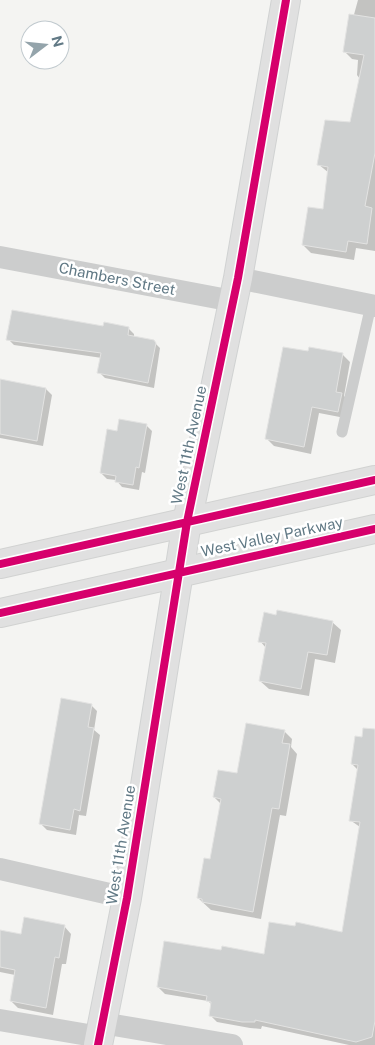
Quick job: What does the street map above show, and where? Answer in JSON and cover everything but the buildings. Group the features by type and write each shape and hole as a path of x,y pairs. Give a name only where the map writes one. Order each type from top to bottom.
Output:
{"street":[{"name":"West 11th Avenue","path":"100,1035 127,898 187,522 236,290 286,0"},
{"name":"Chambers Street","path":"0,257 236,290 373,305"},
{"path":"0,564 375,480"},
{"name":"West Valley Parkway","path":"0,613 375,529"},
{"path":"0,868 127,898"},
{"path":"0,1020 100,1035 231,1045"}],"lane":[{"path":"342,432 373,305"}],"cycle path":[{"path":"98,1045 127,898 187,522 238,278 286,0"},
{"path":"0,564 375,480"},
{"path":"0,613 375,529"}]}
